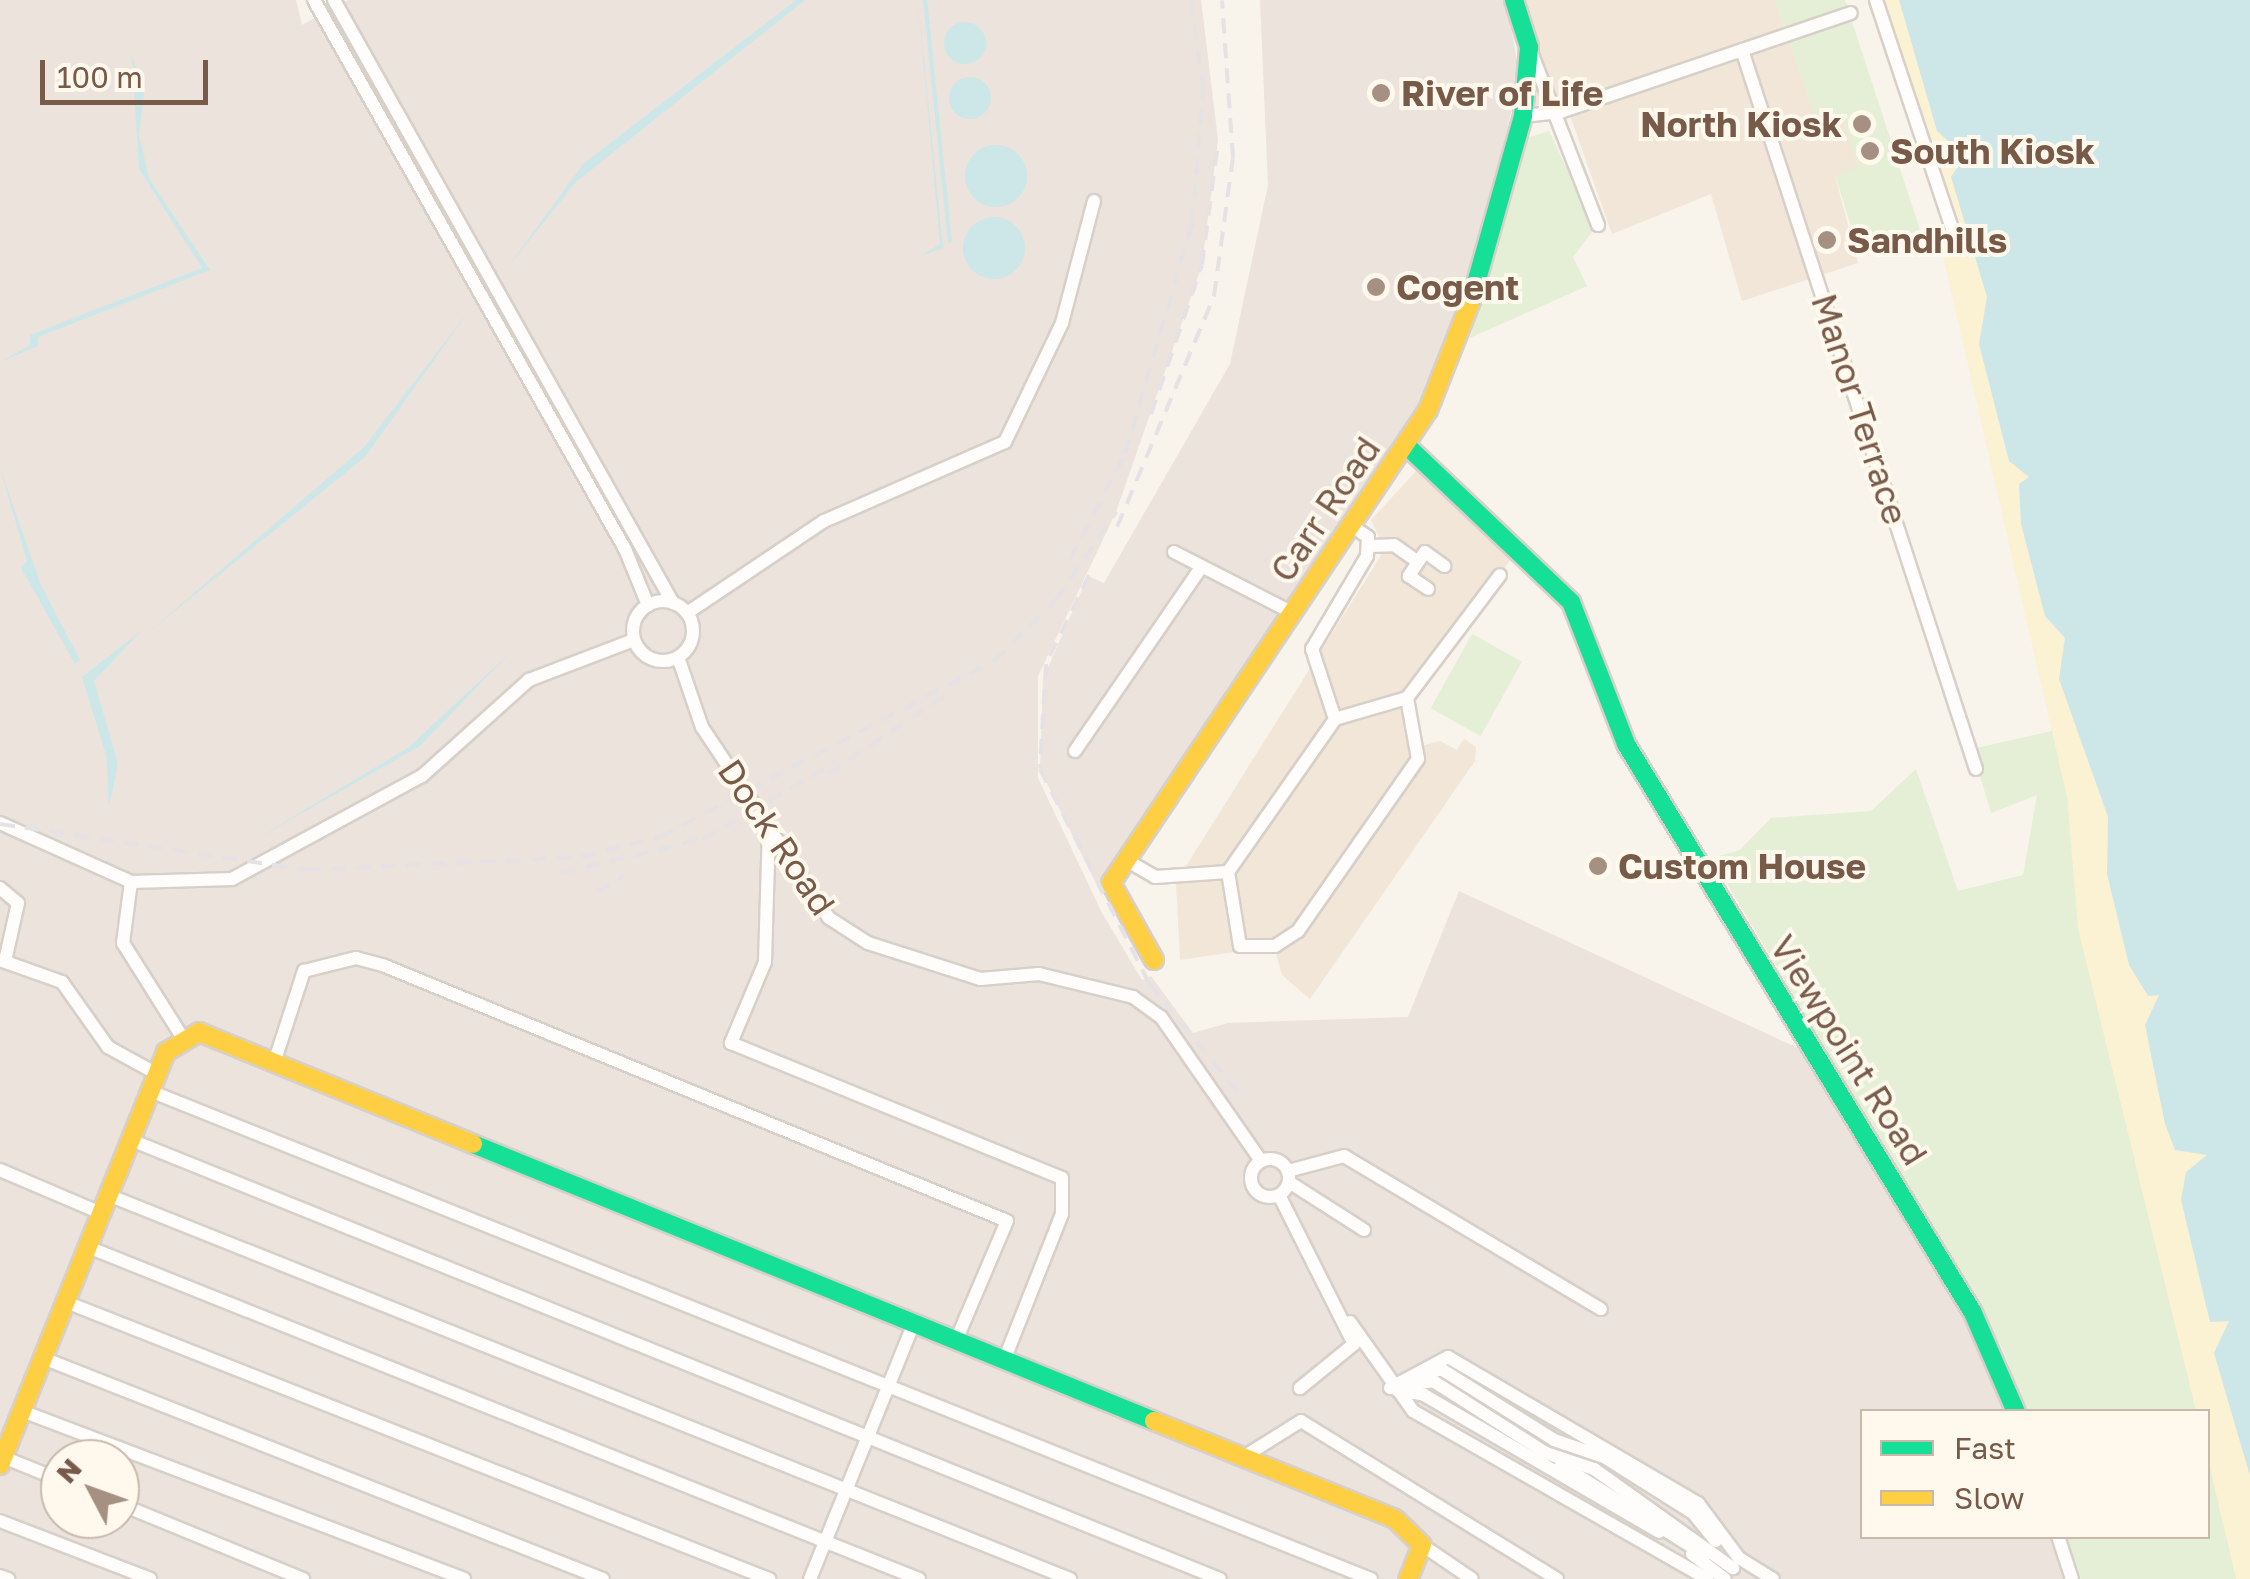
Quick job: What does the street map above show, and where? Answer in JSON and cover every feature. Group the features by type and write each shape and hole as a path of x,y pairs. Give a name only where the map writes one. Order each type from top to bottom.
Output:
{"street":[{"path":"0,822 131,882 195,886 269,866 422,776 529,680 634,640 648,605 619,537 314,0"},
{"path":"334,0 673,603 687,613 692,636 678,657 658,661 634,640"},
{"path":"1514,0 1529,47 1560,112 1598,225"},
{"path":"1876,0 1954,234"},
{"path":"1523,116 1560,112 1851,13"},
{"name":"Carr Road","path":"1154,960 1111,882 1406,446 1466,316 1523,116 1529,47"},
{"name":"Manor Terrace","path":"1742,50 1976,769"},
{"path":"687,613 824,522 1005,442 1062,323 1094,200"},
{"name":"Viewpoint Road","path":"1406,446 1571,602 1626,744 1964,1298 2015,1409"},
{"path":"1354,528 1370,546"},
{"path":"1370,546 1394,545 1418,562"},
{"path":"1335,719 1313,637 1370,546"},
{"path":"1174,552 1293,613"},
{"path":"1428,589 1409,576 1418,562 1425,552 1444,566"},
{"path":"1075,751 1202,566"},
{"path":"1407,698 1418,759 1298,931 1275,946 1240,946 1228,872 1335,719 1407,698 1500,576"},
{"path":"648,605 673,603"},
{"name":"Dock Road","path":"678,657 702,727 830,918 868,943 980,979 1038,974 1133,997 1222,1096 1261,1161 1252,1184 1279,1194"},
{"path":"769,827 765,962 731,1043 1062,1178 1062,1214 1005,1358"},
{"path":"1126,860 1155,877 1228,872"},
{"path":"131,882 123,944 182,1035"},
{"path":"0,888 18,903 2,961 62,982 108,1047 154,1082 886,1392 1371,1579"},
{"path":"274,1060 304,972 356,958 385,966 1006,1221 957,1338"},
{"path":"182,1035 216,1036 1395,1519 1422,1545 1472,1579"},
{"path":"40,1473 2,1461 154,1082 182,1035"},
{"path":"131,1140 1220,1579"},
{"path":"1601,1310 1344,1156 1288,1176 1279,1194 1390,1388 1506,1468 1708,1579"},
{"path":"1261,1161 1364,1230"},
{"path":"0,1170 101,1214"},
{"path":"108,1194 1070,1579"},
{"path":"88,1247 920,1579"},
{"path":"66,1302 769,1579"},
{"path":"810,1579 915,1320"},
{"path":"1300,1388 1350,1356 1350,1322"},
{"path":"1390,1388 1448,1357 1698,1503 1731,1570"},
{"path":"43,1358 603,1579"},
{"path":"1390,1388 1433,1381 1546,1453 1594,1469 1731,1570"},
{"path":"1390,1388 1424,1395 1731,1570 1773,1579"},
{"path":"22,1411 464,1579"},
{"path":"1245,1456 1301,1421 1557,1579"},
{"path":"140,1512 303,1579"},
{"path":"0,1521 150,1579"},
{"path":"2059,1539 2072,1579"},
{"path":"1408,1579 1422,1545"},
{"path":"0,1576 8,1579"}],"shaded area":[{"path":"0,0 296,0 302,25 348,0 1201,0 1218,140 1202,265 1116,512 1038,676 1038,778 1102,913 1142,980 1151,976 1193,1033 1228,1023 1408,1017 1459,891 1804,1051 1967,1321 2008,1409 1860,1409 1860,1539 2052,1539 2065,1579 0,1579"},
{"path":"1260,0 1506,0 1520,78 1461,311 1404,437 1101,894 1040,769 1043,679 1088,576 1104,583 1230,364 1268,185"},
{"path":"1522,0 1775,0 1818,124 1842,117 1859,167 1835,176 1858,263 1742,301 1711,194 1612,234 1566,104 1532,106"},
{"path":"1418,469 1512,558 1407,698 1421,746 1440,741 1457,750 1464,739 1476,747 1475,761 1310,999 1282,975 1274,946 1180,960 1176,882 1385,549 1371,520"}],"green space":[{"path":"1775,0 1845,0 1921,233 1860,255 1835,175 1858,167 1842,117 1818,125"},
{"path":"1549,131 1595,228 1573,257 1587,286 1470,338 1527,138"},
{"path":"1472,634 1522,662 1481,736 1431,708"},
{"path":"2052,731 2250,1411 2250,1579 2081,1579 2068,1539 2210,1539 2210,1409 2025,1409 2002,1347 1712,858 1740,850 1771,818 1871,811 1916,769 1958,891 2023,875 2037,795 1991,813 1972,749"}],"sand":[{"path":"1882,0 1950,0 2250,1304 2250,1579 2236,1579 2210,1468 2210,1409 2196,1409 2078,929 2067,797 1941,247 1962,241"}],"water":[{"path":"796,0 805,0 576,182 508,267 583,164"},
{"path":"918,0 943,248 920,256 940,244"},
{"path":"1899,0 2250,0 2250,1476 2214,1353 2229,1321 2210,1322 2181,1200 2186,1172 2207,1155 2175,1150 2165,1124 2145,1025 2159,995 2148,996 2129,965 2107,874 2108,817 2059,679 2065,638 2045,616 2021,524 2019,484 2029,477 2009,461 1979,344 1987,297 1951,177 1965,156 1937,131"},
{"path":"965,22 980,28 986,43 980,58 965,64 950,58 944,43 950,28"},
{"path":"132,55 144,95 139,135 149,178 210,270 38,337 38,346 0,362 30,345 30,335 202,268 139,169"},
{"path":"970,77 985,83 991,98 985,113 970,119 955,113 949,98 955,83"},
{"path":"996,145 1018,154 1027,176 1018,198 996,207 974,198 965,176 974,154"},
{"path":"994,217 1016,226 1025,248 1016,270 994,279 972,270 963,248 972,226"},
{"path":"469,311 365,457 150,631 364,447"},
{"path":"0,468 41,585 80,660 75,664 21,568 27,561"},
{"path":"141,631 94,681 118,764 109,807 106,755 82,677"},
{"path":"510,653 420,746 256,839 409,747"}],"waterway":[{"path":"925,0 950,241"}],"railway":[{"path":"1070,560 1125,454 1192,224 1203,89 1191,0"},
{"path":"1117,527 1214,296 1233,158 1222,0"},
{"path":"1151,414 1202,265 1217,149"},
{"path":"0,824 306,870 581,857 660,837 994,661 1056,600 1116,512"},
{"path":"1089,575 1046,664 1040,769 1149,983 1244,1100"},
{"path":"828,774 944,696"},
{"path":"561,873 703,839 836,762"},
{"path":"597,892 624,876"}],"traffic: fast":[{"path":"1471,301 1523,116 1529,47 1514,0"},
{"path":"1407,446 1571,602 1626,744 1973,1313 2015,1409"},
{"path":"473,1144 1154,1421"}],"traffic: slow":[{"path":"1154,960 1111,883 1428,410 1471,301"},
{"path":"0,1465 166,1052 199,1032 473,1144"},
{"path":"1154,1421 1395,1519 1422,1545 1408,1579"}],"place":[{"name":"River of Life","path":"1381,93"},
{"name":"North Kiosk","path":"1862,124"},
{"name":"South Kiosk","path":"1870,151"},
{"name":"Sandhills","path":"1827,240"},
{"name":"Cogent","path":"1376,287"},
{"name":"Custom House","path":"1598,866"}]}
